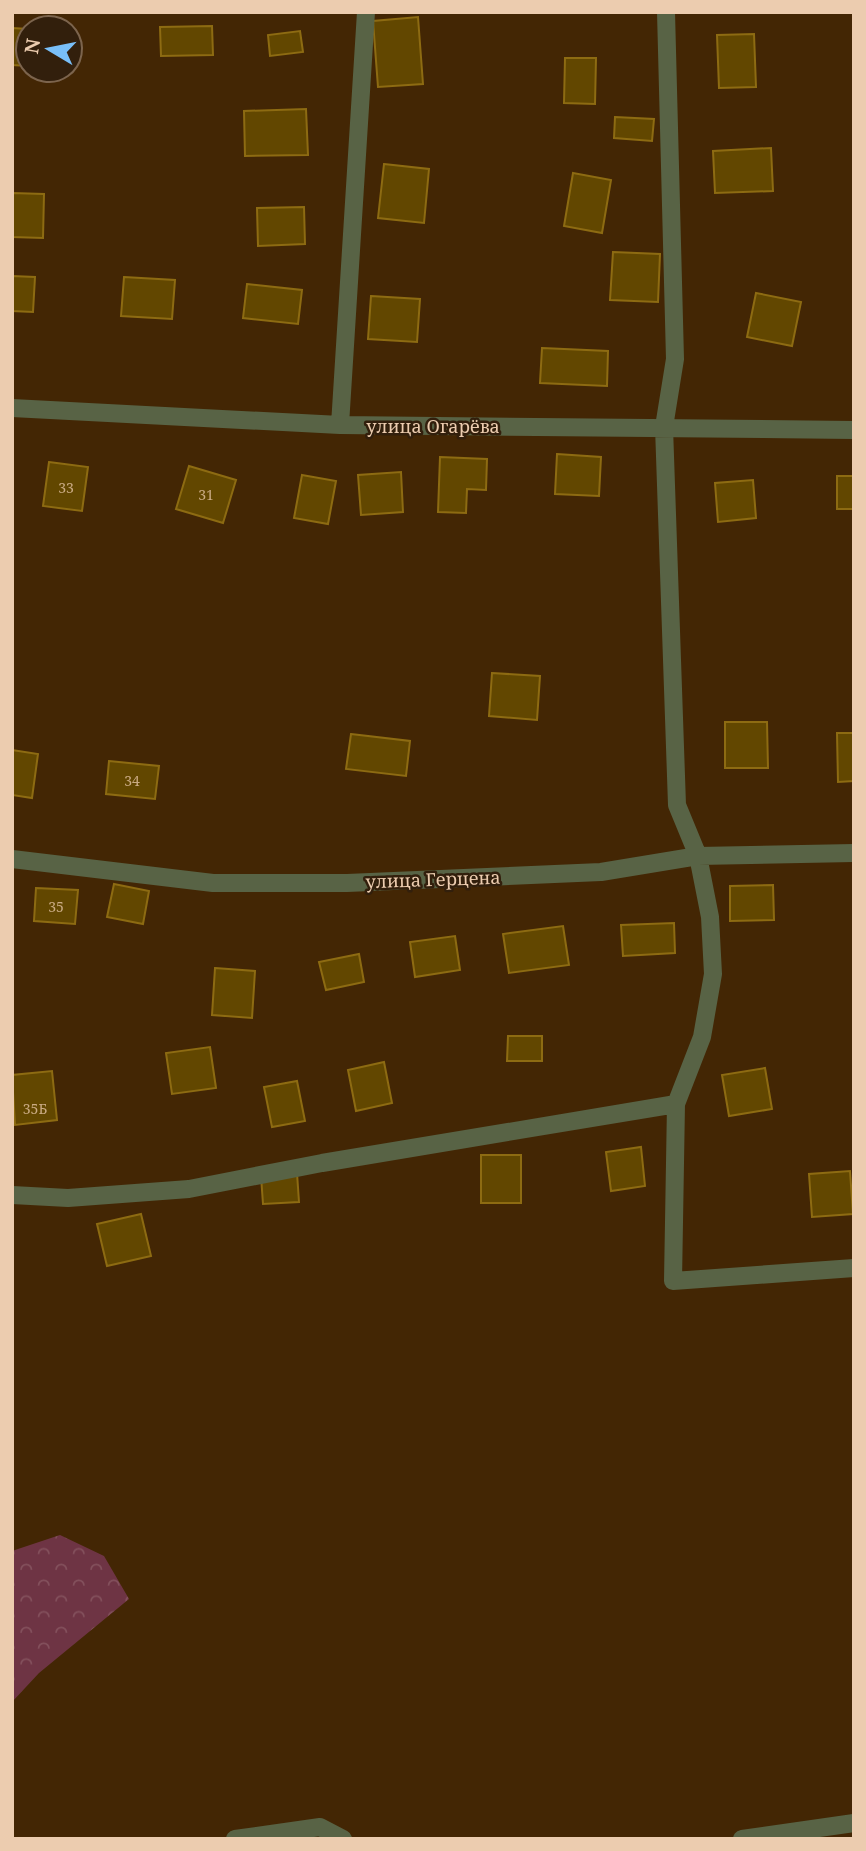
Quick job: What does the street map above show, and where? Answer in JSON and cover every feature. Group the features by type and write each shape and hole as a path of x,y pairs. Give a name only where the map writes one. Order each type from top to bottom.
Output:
{"street":[{"path":"340,425 366,12"},
{"path":"666,12 674,359 664,427 677,805 698,856 710,917 713,974 702,1037 676,1104 673,1281 854,1268"},
{"name":"улица Огарёва","path":"12,408 340,425 854,430"},
{"name":"улица Герцена","path":"12,859 213,883 346,883 601,872 698,856 854,853"},
{"path":"12,1195 68,1198 189,1189 322,1163 676,1104"},
{"path":"742,1839 854,1823"},
{"path":"234,1839 320,1827 343,1839"}],"green space":[{"path":"60,1535 104,1556 129,1599 39,1673 12,1702 12,1551"}],"building":[{"path":"418,17 423,84 378,87 373,21"},
{"path":"212,26 213,55 161,56 160,27"},
{"path":"12,28 14,65 12,65"},
{"path":"300,31 303,52 270,56 268,35"},
{"path":"754,34 756,87 719,88 717,35"},
{"path":"565,58 596,58 595,104 564,103"},
{"path":"306,109 308,155 245,156 244,111"},
{"path":"615,117 654,119 652,141 614,138"},
{"path":"771,148 773,191 715,193 713,151"},
{"path":"384,164 429,169 424,223 378,218"},
{"path":"573,173 611,180 602,233 564,226"},
{"path":"12,193 44,194 43,238 12,237"},
{"path":"304,207 305,244 258,246 257,208"},
{"path":"613,252 660,254 658,302 610,300"},
{"path":"12,276 35,277 33,312 12,311"},
{"path":"124,277 175,280 172,319 121,316"},
{"path":"247,284 302,290 298,324 243,318"},
{"path":"756,293 801,302 792,346 747,337"},
{"path":"371,296 420,299 417,342 368,339"},
{"path":"542,348 608,351 607,386 540,383"},
{"path":"557,454 601,457 599,496 555,494"},
{"path":"440,457 487,459 486,490 467,489 466,513 438,512"},
{"path":"49,462 88,467 82,511 43,506"},
{"path":"189,466 236,480 223,523 176,509"},
{"path":"401,472 403,512 361,515 358,475"},
{"path":"302,475 336,481 328,524 294,518"},
{"path":"837,476 854,476 854,509 837,509"},
{"path":"753,480 756,518 718,522 715,483"},
{"path":"492,673 540,676 537,720 489,716"},
{"path":"725,722 767,722 768,768 725,768"},
{"path":"837,733 854,733 854,781 838,782"},
{"path":"351,734 410,741 406,776 346,769"},
{"path":"12,750 38,754 32,798 12,795"},
{"path":"109,761 159,766 155,799 106,794"},
{"path":"114,884 149,891 143,924 107,917"},
{"path":"773,885 774,920 730,921 730,886"},
{"path":"36,888 78,890 75,924 34,921"},
{"path":"674,923 675,953 623,956 621,925"},
{"path":"563,926 569,965 509,973 503,934"},
{"path":"455,936 460,970 415,977 410,942"},
{"path":"359,954 364,982 326,990 319,962"},
{"path":"215,968 255,971 252,1018 212,1015"},
{"path":"508,1036 542,1036 542,1061 507,1061"},
{"path":"210,1047 216,1088 172,1094 166,1053"},
{"path":"384,1062 392,1103 356,1111 348,1070"},
{"path":"765,1068 772,1109 729,1116 722,1075"},
{"path":"52,1071 57,1120 15,1125 12,1075"},
{"path":"297,1081 305,1121 272,1127 264,1087"},
{"path":"641,1147 645,1186 611,1191 606,1152"},
{"path":"481,1155 521,1155 521,1203 481,1203"},
{"path":"850,1171 853,1214 812,1217 809,1174"},
{"path":"297,1173 299,1202 263,1204 261,1176"},
{"path":"141,1214 151,1256 107,1266 97,1224"}]}
